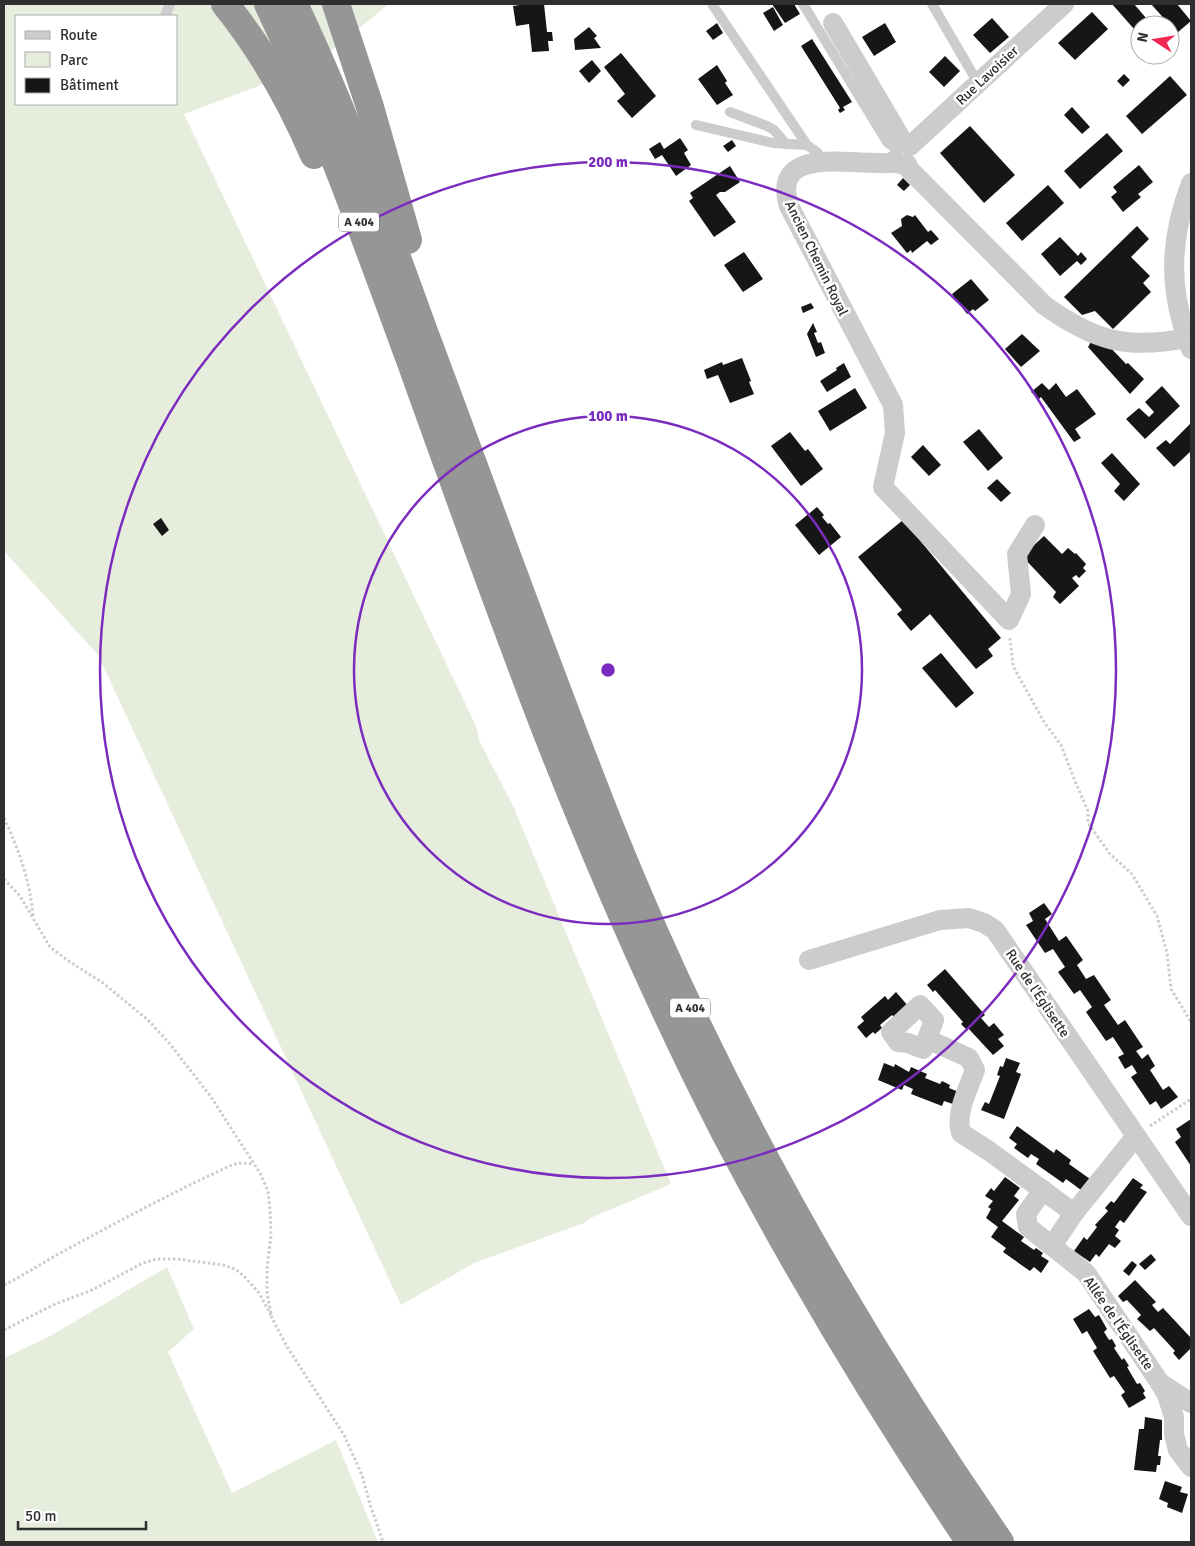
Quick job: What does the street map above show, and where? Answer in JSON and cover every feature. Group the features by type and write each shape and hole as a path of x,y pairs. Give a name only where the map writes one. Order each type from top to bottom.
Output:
{"highway":[{"path":"225,4 263,55 299,122 451,439"},
{"name":"A 404","path":"268,4 322,127 368,244 451,439 518,585 613,834 672,970 706,1042 776,1179 843,1298 930,1438 1000,1542"},
{"name":"A 404","path":"294,4 344,117 545,727 622,915 693,1069 772,1219 843,1345 912,1456 970,1542"},
{"path":"336,4 370,107 451,439"}],"street":[{"name":"Rue Lavoisier","path":"902,152 1064,4"},
{"path":"833,24 902,140 902,152 909,169 1044,305 1068,322 1090,333 1118,341 1141,344 1189,344 1179,312 1173,264 1181,210 1191,183"},
{"name":"Ancien Chemin Royal","path":"902,152 892,163 820,161 801,167 790,175 786,195 789,206 893,405 895,432 883,487 1009,620"},
{"path":"1009,620 1020,594 1017,554 1035,525"},
{"name":"Rue de l'Églisette","path":"808,960 940,920 969,918 984,923 995,930 1191,1216"},
{"path":"927,1038 969,1058 975,1070 960,1116 959,1125 961,1133 1074,1212"},
{"path":"1052,1246 1074,1212 1136,1136"},
{"name":"Allée de l'Églisette","path":"1043,1190 1026,1214 1028,1227 1086,1273 1167,1395 1174,1417 1174,1434 1178,1450 1191,1467"},
{"name":"Allée de l'Églisette","path":"1160,1383 1191,1404"}],"lane":[{"path":"712,4 807,144 818,153 820,161"},
{"path":"803,4 887,142 902,152"},
{"path":"932,4 978,83"},
{"path":"730,112 768,126 786,144"},
{"path":"696,125 745,137 786,144 807,144"}],"path":[{"path":"1009,620 1013,666 1044,722 1062,745 1074,781 1088,811 1088,823 1110,854 1132,874 1157,916 1167,953 1171,989 1191,1022"},
{"path":"4,818 16,843 26,874 31,893 34,919"},
{"path":"4,878 20,896 50,947 66,960 104,983 148,1020 170,1044 211,1096 260,1173 268,1191 271,1235 267,1269 272,1318"},
{"path":"1136,1136 1191,1099"},
{"path":"4,1285 181,1188 232,1165 239,1163 254,1164"},
{"path":"4,1330 53,1305 92,1290 143,1263 158,1258 223,1265 235,1269 259,1293 286,1345 344,1435 362,1475 384,1542"}],"green space":[{"path":"4,4 389,4 312,66 184,114 476,726 479,740 514,808 671,1184 593,1217 584,1223 474,1263 401,1305 98,655 4,551"},
{"path":"167,1267 194,1329 168,1352 232,1493 336,1440 378,1542 4,1542 4,1358 52,1335"}],"building":[{"path":"544,4 547,32 552,32 553,41 548,41 549,51 532,52 529,24 516,26 513,6"},
{"path":"772,4 794,4 800,14 785,23"},
{"path":"1112,4 1134,4 1143,15 1130,15 1130,24"},
{"path":"1151,4 1177,4 1191,21 1180,30 1180,15 1161,15"},
{"path":"773,7 783,25 774,31 763,13"},
{"path":"1092,12 1108,29 1075,60 1058,43"},
{"path":"992,18 1009,37 990,53 973,35"},
{"path":"717,23 723,33 713,40 706,31"},
{"path":"885,23 896,42 874,56 862,37"},
{"path":"589,27 597,36 594,38 601,48 575,50 574,39"},
{"path":"812,39 852,102 843,107 845,110 840,113 838,110 840,108 801,46"},
{"path":"621,53 656,96 632,118 617,101 625,94 604,67"},
{"path":"945,56 960,71 944,87 929,72"},
{"path":"592,60 601,71 589,83 579,71"},
{"path":"717,65 733,95 717,105 698,79"},
{"path":"1124,74 1130,80 1123,87 1117,81"},
{"path":"1170,76 1187,95 1142,134 1126,116"},
{"path":"1072,107 1090,127 1082,134 1064,115"},
{"path":"970,126 1015,175 984,203 940,153"},
{"path":"1107,133 1123,151 1080,189 1064,171"},
{"path":"680,138 688,150 684,153 691,165 676,176 662,155 655,159 649,149 660,142 664,149"},
{"path":"732,140 736,146 728,152 723,146"},
{"path":"1139,165 1153,182 1138,194 1141,197 1123,212 1111,197 1117,192 1113,187"},
{"path":"730,166 740,182 725,192 720,192 716,195 736,222 714,237 689,201 693,198 690,193"},
{"path":"903,178 910,185 904,191 897,185"},
{"path":"1048,185 1064,203 1022,241 1006,223"},
{"path":"907,215 913,217 915,215 928,232 931,230 939,239 931,245 927,241 912,253 911,250 907,253 891,233 902,226 901,219"},
{"path":"1137,226 1149,239 1131,257 1150,276 1143,283 1151,292 1113,329 1095,311 1082,315 1064,297"},
{"path":"1060,237 1078,256 1081,252 1087,259 1081,265 1077,261 1060,276 1041,254"},
{"path":"744,252 763,279 743,292 724,265"},
{"path":"971,279 989,300 975,311 973,309 967,314 952,294"},
{"path":"811,303 814,308 803,313 801,307"},
{"path":"813,323 817,332 814,333 818,343 821,342 825,353 816,357 807,334"},
{"path":"1022,334 1040,351 1021,367 1005,349"},
{"path":"1092,340 1109,346 1144,379 1130,394 1088,347"},
{"path":"742,358 754,394 730,403 718,375 707,379 704,370 722,362 723,365"},
{"path":"844,363 851,377 827,392 820,381"},
{"path":"1042,383 1049,390 1056,383 1066,397 1077,389 1096,414 1075,429 1081,438 1074,442 1041,397 1039,399 1031,392"},
{"path":"1162,386 1180,406 1145,439 1126,419 1139,408 1149,417 1154,412 1145,402"},
{"path":"855,388 867,408 830,431 818,411"},
{"path":"1191,423 1191,451 1174,467 1156,448 1166,440 1170,444"},
{"path":"979,429 1003,458 988,471 963,442"},
{"path":"790,432 805,451 808,449 823,469 801,486 771,446"},
{"path":"923,445 941,465 929,476 911,457"},
{"path":"1112,453 1140,484 1124,501 1114,491 1120,484 1101,463"},
{"path":"997,479 1011,493 1001,502 987,488"},
{"path":"817,507 824,515 822,517 828,524 830,523 841,537 819,555 795,525"},
{"path":"161,518 169,530 162,536 153,524"},
{"path":"903,520 1001,638 988,649 993,656 976,669 930,614 911,631 897,614 902,610 858,557"},
{"path":"1044,536 1062,554 1068,548 1076,553 1086,564 1083,568 1086,571 1079,578 1076,575 1072,578 1079,586 1060,604 1053,597 1056,592 1022,556"},
{"path":"941,653 974,693 956,708 922,668"},
{"path":"1044,903 1052,914 1045,919 1059,941 1067,937 1083,960 1077,965 1086,979 1094,975 1111,1000 1104,1005 1118,1025 1125,1020 1143,1047 1136,1051 1142,1059 1148,1054 1155,1066 1150,1070 1163,1090 1169,1086 1178,1097 1161,1109 1156,1101 1150,1105 1131,1077 1137,1073 1132,1065 1125,1069 1118,1057 1124,1054 1113,1037 1106,1041 1086,1012 1092,1007 1080,990 1074,994 1058,972 1065,967 1053,949 1045,953 1026,925 1033,921 1029,913"},
{"path":"945,969 985,1015 981,1018 989,1027 994,1023 1004,1035 998,1039 1004,1046 993,1055 968,1028 967,1030 961,1024 963,1022 935,990 933,992 927,985"},
{"path":"896,992 909,1007 895,1018 892,1015 880,1025 882,1028 866,1038 857,1027 864,1021 861,1017 885,996 888,1000"},
{"path":"1006,1058 1020,1063 1016,1072 1021,1074 1004,1119 981,1110 985,1102 989,1104 1000,1076 997,1075 1000,1066 1003,1067"},
{"path":"884,1063 894,1067 895,1064 909,1072 911,1067 927,1074 925,1078 940,1084 942,1081 950,1085 949,1088 959,1092 953,1104 944,1101 942,1106 911,1094 913,1089 904,1085 902,1090 878,1080"},
{"path":"1191,1119 1191,1166 1175,1142 1181,1137 1176,1129"},
{"path":"1017,1126 1054,1153 1056,1149 1071,1160 1069,1164 1090,1179 1081,1190 1066,1179 1063,1183 1036,1164 1039,1159 1031,1154 1028,1158 1014,1148 1017,1144 1009,1138"},
{"path":"1005,1177 1020,1188 1014,1196 1019,1200 1002,1221 1024,1237 1021,1241 1034,1250 1036,1248 1043,1253 1041,1256 1049,1261 1041,1273 1034,1267 1030,1271 1003,1252 1006,1248 991,1237 998,1227 986,1218 991,1209 988,1207 993,1201 985,1196 991,1188 994,1191"},
{"path":"1133,1178 1143,1185 1140,1188 1147,1192 1124,1223 1120,1220 1115,1227 1119,1230 1115,1236 1121,1241 1115,1248 1109,1244 1099,1257 1096,1254 1090,1262 1074,1251 1084,1237 1087,1240 1097,1227 1095,1225 1108,1211 1105,1208 1111,1201 1114,1203"},
{"path":"1151,1254 1156,1260 1145,1270 1139,1264"},
{"path":"1132,1261 1137,1265 1129,1276 1123,1271"},
{"path":"1135,1280 1156,1302 1152,1305 1158,1312 1163,1308 1191,1338 1191,1348 1179,1360 1173,1353 1175,1351 1154,1328 1150,1331 1137,1319 1141,1315 1127,1300 1123,1302 1118,1296"},
{"path":"1089,1309 1095,1317 1099,1315 1107,1329 1104,1332 1109,1340 1112,1339 1116,1346 1114,1348 1122,1360 1124,1358 1137,1384 1140,1383 1145,1391 1143,1393 1146,1398 1129,1408 1121,1395 1125,1392 1114,1376 1110,1378 1093,1351 1097,1348 1087,1331 1082,1334 1073,1319"},
{"path":"1145,1417 1162,1420 1162,1440 1160,1440 1158,1456 1161,1456 1160,1465 1157,1465 1156,1472 1134,1470 1139,1429 1144,1429"},
{"path":"1165,1481 1182,1487 1180,1492 1188,1494 1182,1513 1167,1507 1168,1503 1159,1499"}]}
